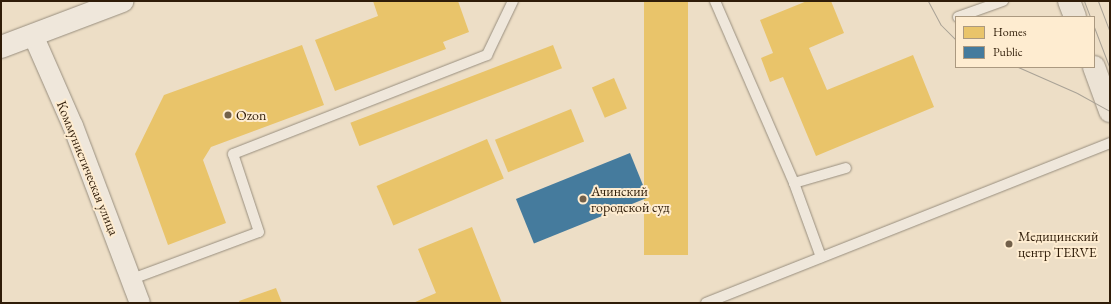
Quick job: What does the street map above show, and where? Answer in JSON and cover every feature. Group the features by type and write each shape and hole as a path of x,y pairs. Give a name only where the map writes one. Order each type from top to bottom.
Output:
{"main road":[{"path":"1069,1 1075,16"},
{"path":"1094,68 1110,111"}],"street":[{"path":"1,47 123,1"},
{"name":"Коммунистическая улица","path":"33,35 73,126 132,278 140,303"}],"lane":[{"path":"132,278 259,232 233,154 487,55 513,1"},
{"path":"715,1 794,183 821,258"},
{"path":"962,16 1003,1"},
{"path":"706,303 729,299 821,258 1110,143"},
{"path":"794,183 846,168"}],"building: Homes":[{"path":"373,1 458,1 469,32 443,42 446,49 335,91 315,40 378,16"},
{"path":"644,1 688,1 688,255 644,255"},
{"path":"807,1 831,1 844,33 809,48 827,90 913,55 934,107 816,156 783,77 770,82 761,58 773,53 760,20"},
{"path":"302,45 324,105 211,147 203,160 226,223 168,245 135,154 164,95"},
{"path":"553,45 562,68 359,146 350,123"},
{"path":"614,78 627,108 605,118 592,87"},
{"path":"571,109 584,141 508,172 495,140"},
{"path":"487,139 504,179 393,225 377,186"},
{"path":"472,227 502,303 413,303 436,293 418,249"},
{"path":"276,288 282,303 240,303 239,301"}],"building: Public":[{"name":"Ачинский городской суд","path":"630,153 648,198 534,244 516,199"}],"tram line":[{"path":"928,1 941,25 955,39"},
{"path":"1084,1 1090,16"},
{"path":"1098,1 1110,32"},
{"path":"1095,30 1110,69"},
{"path":"1020,68 1077,93 1110,111"}],"place":[{"name":"Ozon","path":"228,115"},
{"name":"Ачинский городской суд","path":"583,199"},
{"name":"Медицинский центр TERVE","path":"1009,244"}]}
